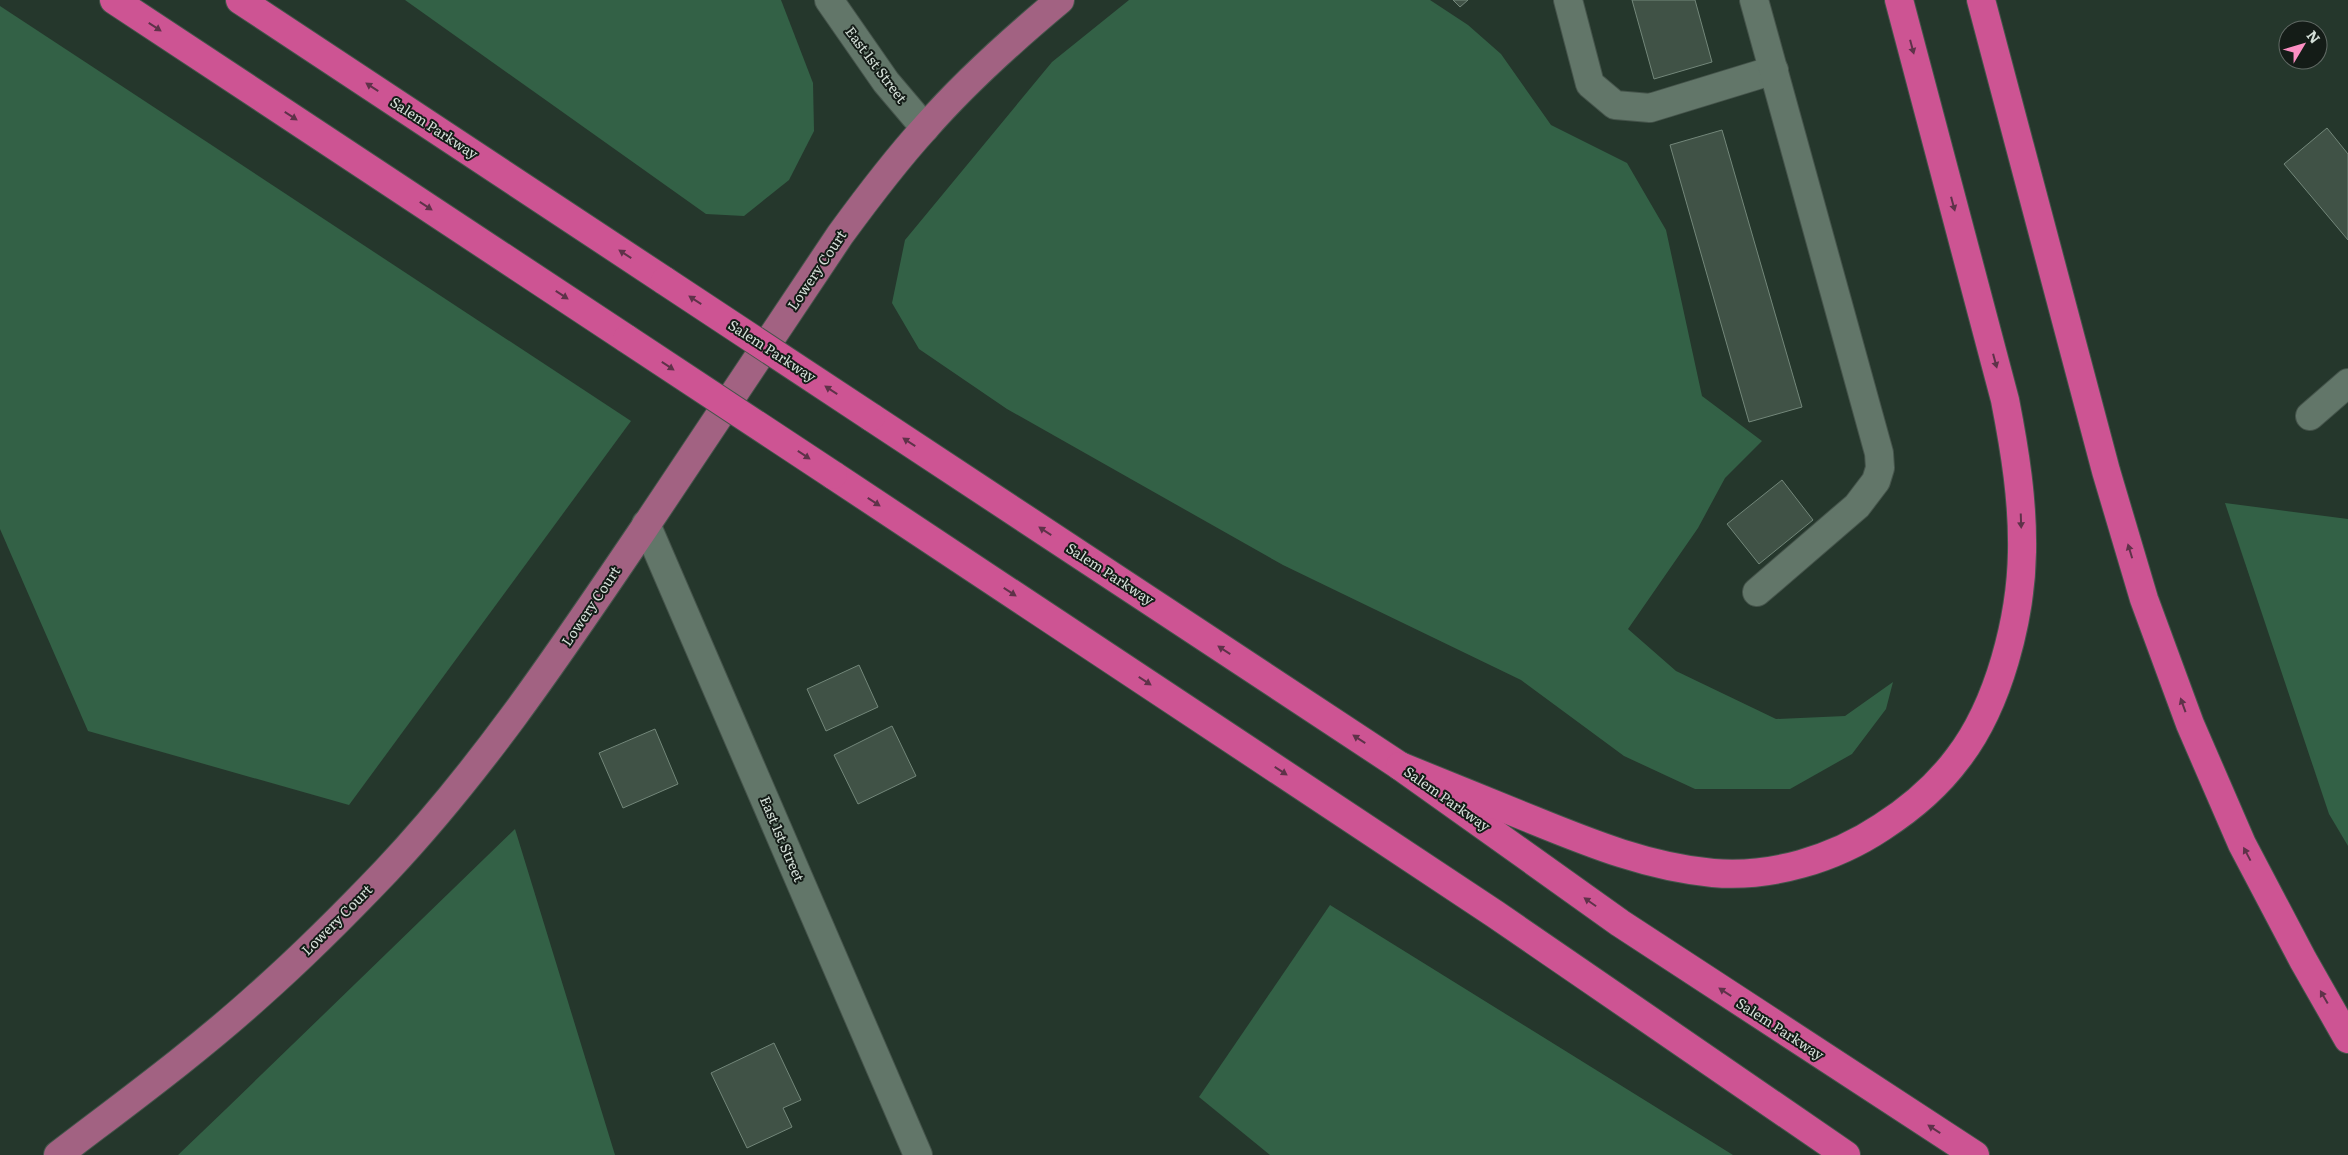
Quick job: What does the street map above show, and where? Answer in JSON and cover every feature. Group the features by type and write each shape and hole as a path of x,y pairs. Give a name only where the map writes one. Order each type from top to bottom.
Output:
{"highway":[{"path":"114,0 1495,914 1846,1155"},
{"name":"Salem Parkway","path":"240,0 1400,766 1620,923 1975,1155"},
{"path":"1400,766 1597,846 1639,860 1677,868 1716,873 1792,866 1827,855 1864,839 1901,814 1931,787 1958,758 1982,720 1998,679 2010,638 2022,554 2020,500 2005,400 1899,0"},
{"path":"1981,0 2106,471 2144,599 2190,724 2242,844 2303,960 2348,1039"}],"main road":[{"name":"Lowery Court","path":"58,1155 195,1049 259,996 387,870 448,800 511,722 565,646 840,235 881,180 925,128 973,77 1060,0"}],"street":[{"name":"East 1st Street","path":"829,0 886,82 925,128"},
{"path":"1568,0 1590,84 1615,105 1650,108 1774,70"},
{"path":"1754,0 1879,453 1880,468 1876,481 1857,506 1757,592"},
{"path":"2310,416 2348,383"},
{"name":"East 1st Street","path":"646,524 918,1155"}],"green space":[{"path":"405,0 781,0 813,83 814,131 789,180 744,216 706,214"},
{"path":"1129,0 1430,0 1468,25 1501,54 1551,125 1627,163 1666,230 1702,396 1762,441 1725,478 1698,528 1628,629 1676,671 1776,719 1845,716 1893,682 1886,709 1852,754 1790,789 1695,789 1624,756 1521,680 1283,565 1007,409 919,349 892,303 905,240 1052,62"},
{"path":"0,6 631,421 349,805 88,731 0,529"},
{"path":"2225,503 2348,519 2348,846 2329,814"},
{"path":"515,829 615,1155 178,1155 226,1109"},
{"path":"1330,905 1733,1155 1270,1155 1199,1097"}],"building":[{"path":"1453,0 1468,0 1460,7"},
{"path":"1632,0 1695,0 1712,62 1654,79"},
{"path":"2327,128 2348,154 2348,240 2284,164"},
{"path":"1722,130 1802,407 1749,422 1670,145"},
{"path":"1782,480 1813,520 1759,564 1727,524"},
{"path":"859,665 878,707 826,731 807,689"},
{"path":"892,726 916,776 858,804 834,755"},
{"path":"655,729 678,784 623,808 599,753"},
{"path":"774,1043 801,1100 783,1108 792,1127 747,1148 711,1073"}]}
